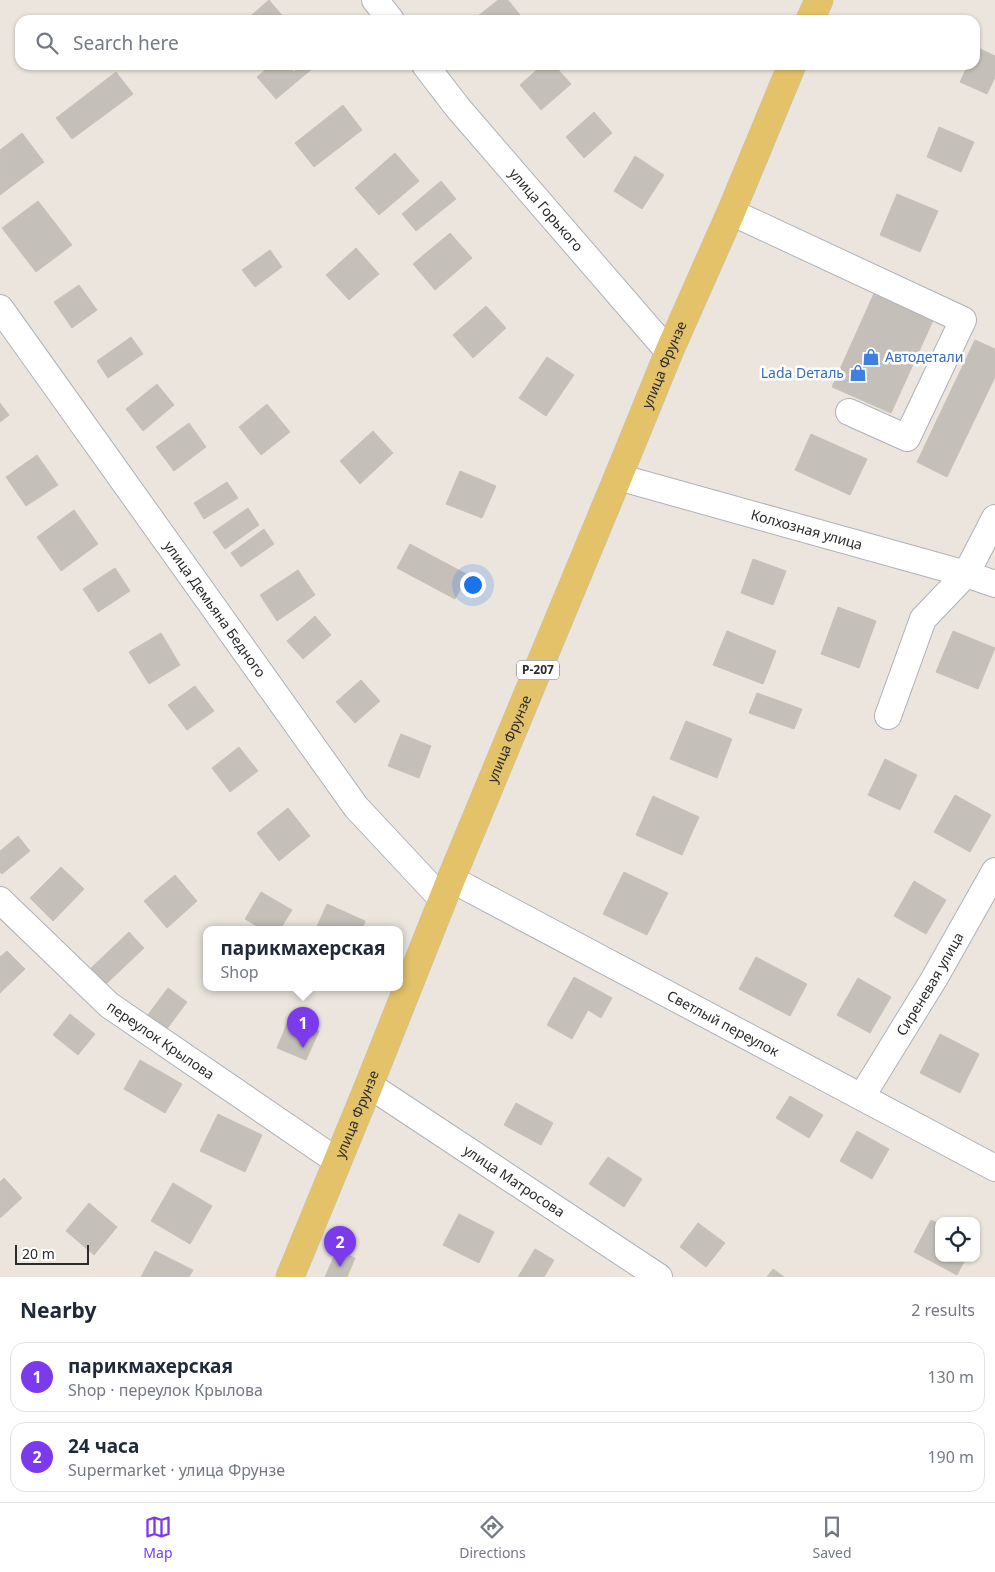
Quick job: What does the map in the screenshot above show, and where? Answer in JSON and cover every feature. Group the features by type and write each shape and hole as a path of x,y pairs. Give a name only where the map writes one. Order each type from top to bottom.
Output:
{"main road":[{"path":"812,15 819,0"},
{"name":"улица Фрунзе","path":"290,1277 369,1085 446,889 669,352 790,70"}],"street":[{"path":"375,0 387,15"},
{"name":"улица Горького","path":"430,70 458,108 669,352"},
{"path":"730,212 962,320 907,438 849,412"},
{"name":"улица Демьяна Бедного","path":"0,308 356,807 446,889"},
{"name":"Колхозная улица","path":"618,477 966,574 995,584"},
{"path":"888,716 923,619 966,574 995,518"},
{"name":"Сиреневая улица","path":"862,1096 934,979 995,871"},
{"name":"Светлый переулок","path":"446,889 862,1096 995,1168"},
{"name":"переулок Крылова","path":"0,900 110,1005 337,1161"},
{"name":"улица Матросова","path":"369,1085 659,1277"}],"building":[{"path":"269,0 282,15 252,15"},
{"path":"498,0 508,0 520,15 479,15"},
{"path":"980,49 995,56 995,77 987,94 960,82 966,70 980,70"},
{"path":"265,70 292,70 294,72 297,70 311,70 276,99 257,77"},
{"path":"536,70 558,70 571,84 541,110 520,85"},
{"path":"116,72 133,94 72,139 56,118"},
{"path":"343,105 362,130 314,167 295,143"},
{"path":"594,112 612,133 584,158 566,137"},
{"path":"939,127 974,142 961,172 927,157"},
{"path":"22,133 44,162 0,195 0,150"},
{"path":"395,153 419,181 379,215 355,188"},
{"path":"635,156 664,175 642,209 614,191"},
{"path":"441,181 456,199 416,231 402,214"},
{"path":"897,194 938,211 920,252 880,235"},
{"path":"38,201 72,245 36,272 2,228"},
{"path":"450,233 472,258 435,290 413,264"},
{"path":"356,248 379,274 349,300 326,275"},
{"path":"270,250 282,267 255,287 242,270"},
{"path":"79,285 97,310 72,328 54,302"},
{"path":"876,289 935,316 891,413 832,387"},
{"path":"486,306 506,328 473,358 453,335"},
{"path":"131,337 143,354 108,378 97,361"},
{"path":"975,340 995,349 995,377 947,477 917,462"},
{"path":"547,357 574,375 546,416 519,398"},
{"path":"157,384 174,405 143,431 126,409"},
{"path":"0,403 9,415 0,422"},
{"path":"267,404 290,432 261,455 239,427"},
{"path":"189,423 206,447 174,471 156,447"},
{"path":"373,431 393,453 360,484 340,461"},
{"path":"811,434 867,459 850,495 795,470"},
{"path":"37,455 58,485 26,506 6,477"},
{"path":"460,471 496,486 482,518 446,504"},
{"path":"227,482 238,498 204,519 194,503"},
{"path":"248,508 259,525 225,549 213,532"},
{"path":"74,510 98,544 61,571 37,537"},
{"path":"264,529 274,544 241,567 231,553"},
{"path":"410,544 468,575 455,599 397,568"},
{"path":"753,559 786,571 773,605 741,593"},
{"path":"115,568 130,591 98,612 83,589"},
{"path":"298,570 315,595 277,621 260,595"},
{"path":"838,607 876,621 859,668 821,654"},
{"path":"315,616 331,635 303,659 287,641"},
{"path":"727,631 776,651 763,684 713,665"},
{"path":"953,631 995,648 978,689 936,672"},
{"path":"161,633 180,665 149,684 129,652"},
{"path":"361,680 380,701 355,723 336,702"},
{"path":"195,686 214,711 187,730 168,705"},
{"path":"757,693 802,709 794,729 749,713"},
{"path":"686,721 732,739 717,778 670,759"},
{"path":"401,734 431,746 419,778 388,766"},
{"path":"239,747 258,771 230,792 212,768"},
{"path":"885,759 917,775 900,810 868,795"},
{"path":"955,795 991,815 970,852 934,832"},
{"path":"653,796 699,817 682,855 636,835"},
{"path":"288,808 310,836 279,861 257,833"},
{"path":"18,836 30,851 2,874 0,872 0,851"},
{"path":"61,867 84,889 53,921 30,898"},
{"path":"624,872 668,893 647,935 603,914"},
{"path":"175,875 197,901 167,928 144,901"},
{"path":"914,881 946,900 926,934 894,916"},
{"path":"261,892 292,910 282,926 257,926 245,919"},
{"path":"327,904 365,921 363,926 317,926"},
{"path":"129,932 144,948 105,985 90,969"},
{"path":"7,951 25,969 0,993 0,957"},
{"path":"756,957 807,984 790,1016 739,989"},
{"path":"574,977 612,998 601,1018 588,1010 572,1039 547,1025"},
{"path":"858,978 891,997 870,1033 837,1015"},
{"path":"168,988 187,1002 166,1030 147,1016"},
{"path":"70,1014 95,1034 78,1055 53,1035"},
{"path":"289,1019 319,1031 306,1060 277,1048"},
{"path":"940,1034 979,1054 960,1093 920,1073"},
{"path":"140,1060 182,1084 165,1113 124,1089"},
{"path":"790,1096 823,1115 809,1138 776,1118"},
{"path":"516,1103 553,1123 541,1145 504,1125"},
{"path":"218,1114 262,1135 245,1172 200,1151"},
{"path":"857,1131 889,1149 872,1179 840,1161"},
{"path":"608,1157 642,1179 624,1207 589,1184"},
{"path":"4,1178 22,1198 0,1218 0,1182"},
{"path":"173,1183 212,1206 190,1244 151,1221"},
{"path":"89,1203 117,1227 94,1255 66,1231"},
{"path":"459,1214 494,1232 479,1263 443,1245"},
{"path":"931,1220 935,1222 935,1262 964,1262 957,1275 914,1252"},
{"path":"698,1223 725,1243 706,1267 680,1247"},
{"path":"535,1249 554,1260 544,1277 518,1277"},
{"path":"337,1250 355,1258 347,1277 325,1277"},
{"path":"155,1251 193,1270 189,1277 141,1277"},
{"path":"773,1269 784,1277 767,1277"}],"place":[{"name":"Автодетали","path":"871,357"},
{"name":"Lada Dеталь","path":"858,373"},
{"name":"парикмахерская","path":"303,1048"},
{"name":"24 часа","path":"340,1267"}]}
